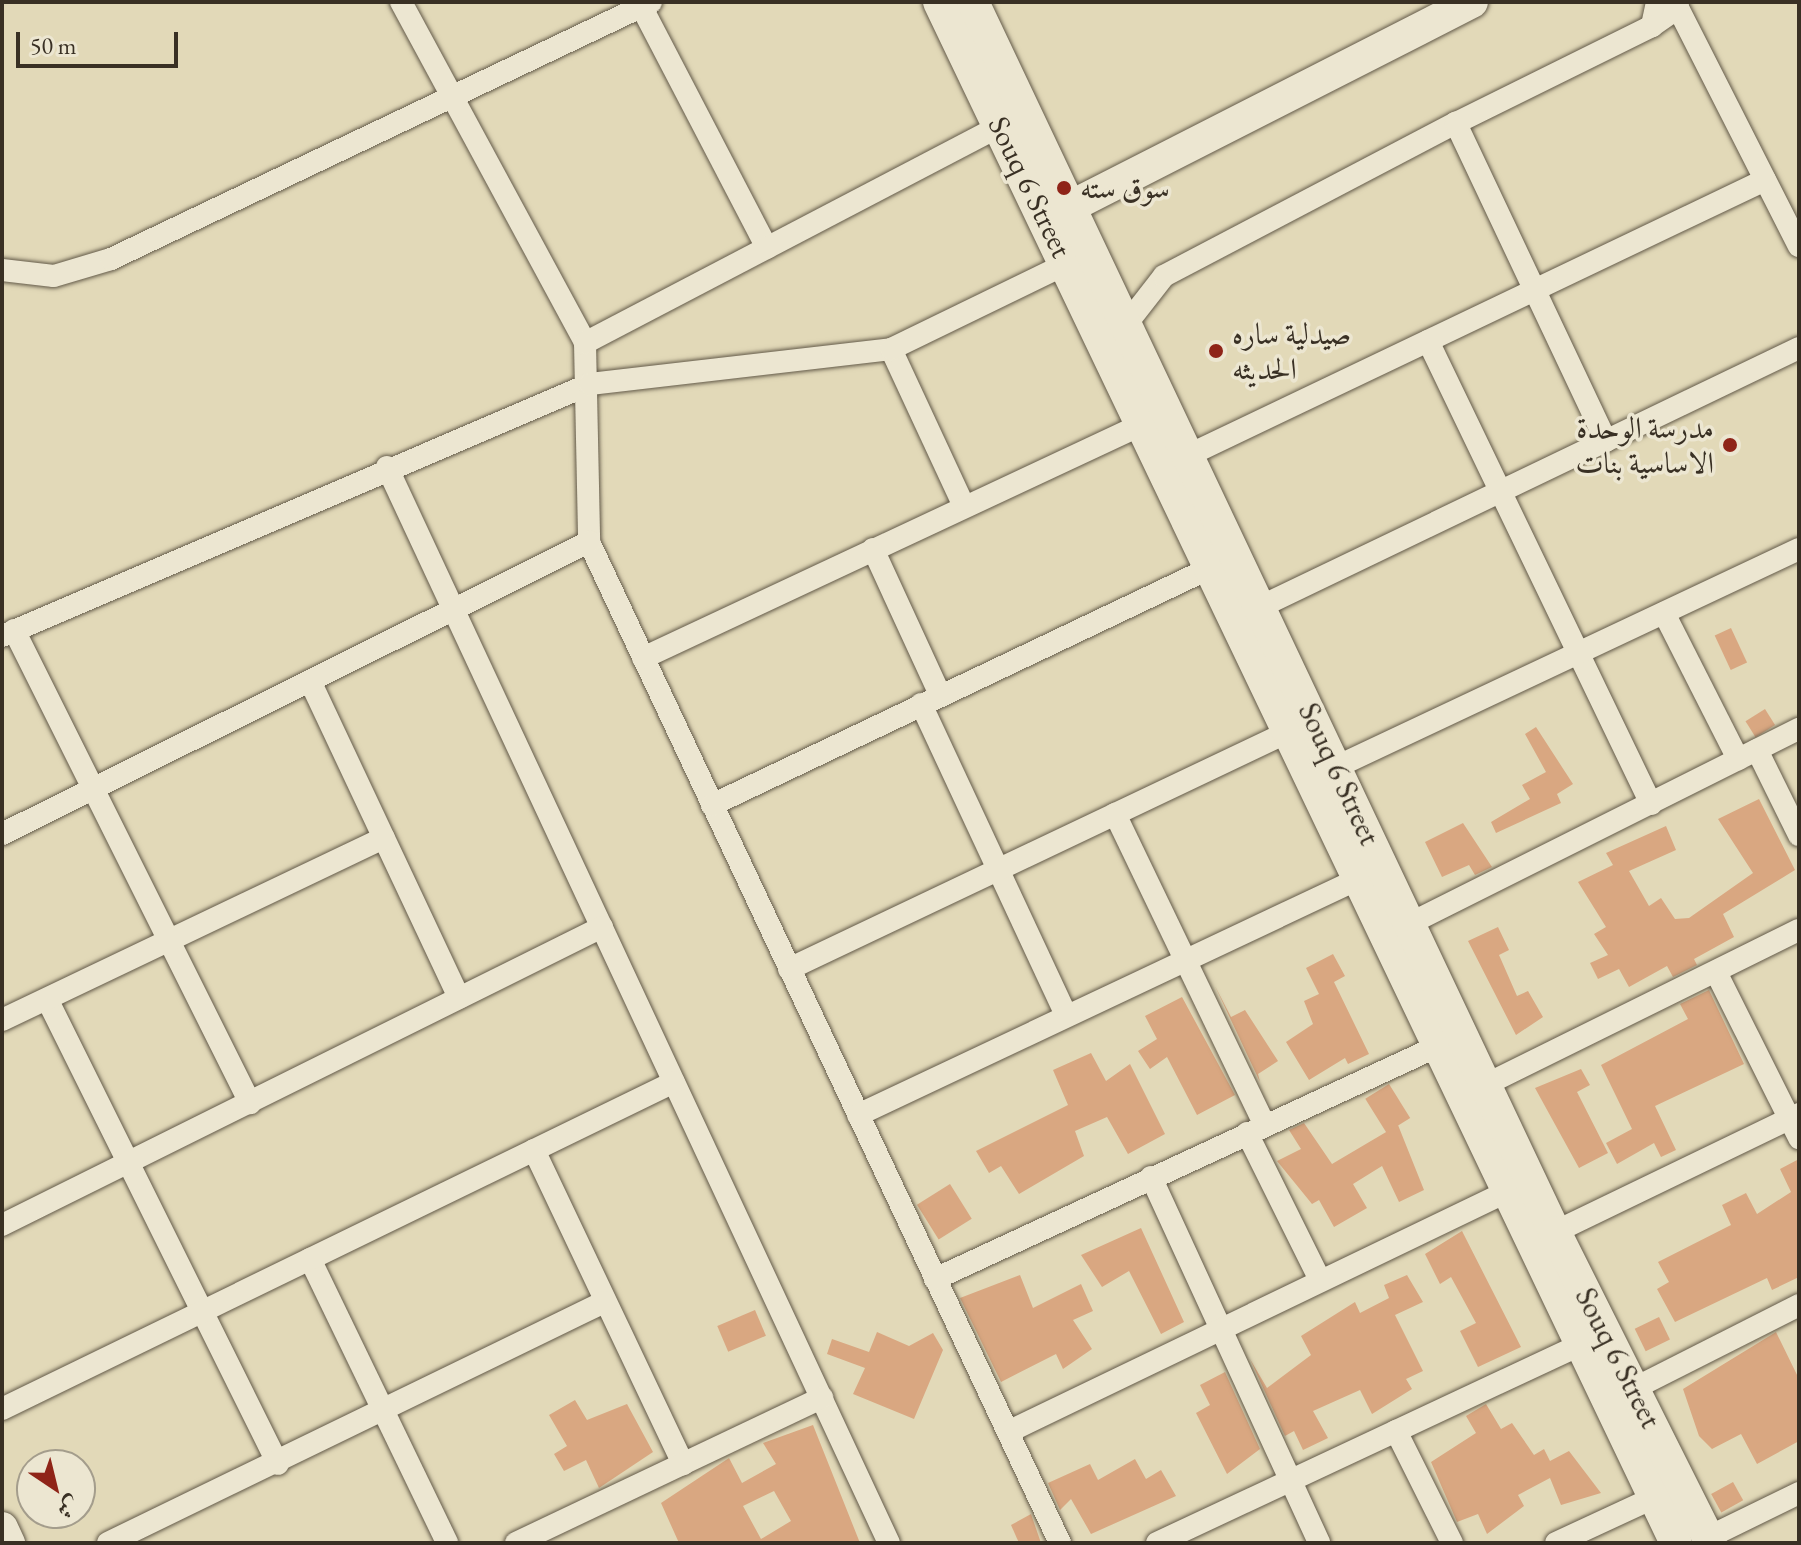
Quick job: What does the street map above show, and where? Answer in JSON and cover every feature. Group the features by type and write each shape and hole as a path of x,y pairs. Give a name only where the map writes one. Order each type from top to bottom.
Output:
{"street":[{"path":"401,2 585,343 590,384 589,542 1060,1543"},
{"name":"Souq 6 Street","path":"939,2 1000,126 1060,213 1128,322 1262,606 1334,768 1555,1232 1710,1540"},
{"name":"Souq 6 Street","path":"973,2 1060,213 1068,263 1504,1193 1676,1543"},
{"path":"1060,213 1472,2"},
{"path":"1652,26 1657,2"},
{"path":"2,270 54,276 111,259 644,3 767,248"},
{"path":"1128,322 1164,276 1456,123 1652,26 1678,8 1799,246"},
{"path":"1456,123 1606,441"},
{"path":"585,343 1000,126"},
{"path":"1191,454 1537,292 1765,180"},
{"path":"250,1103 8,633 387,467 590,384 891,349 1068,263"},
{"path":"1428,341 1651,804"},
{"path":"1262,606 1799,348"},
{"path":"891,349 964,506"},
{"path":"643,658 1145,423"},
{"path":"387,467 889,1543"},
{"path":"2,834 589,542"},
{"path":"873,549 996,869 1065,1013"},
{"path":"1334,768 1799,549"},
{"path":"712,805 1212,567"},
{"path":"1664,613 1799,835"},
{"path":"310,681 459,998"},
{"path":"1409,924 1799,729"},
{"path":"789,969 1288,732"},
{"path":"1115,814 1185,958 1320,1280"},
{"path":"2,1020 384,838"},
{"path":"858,1115 1065,1013 1356,880"},
{"path":"2,1225 602,927"},
{"path":"1485,1085 1799,930"},
{"path":"1555,1232 1796,1123 1716,972"},
{"path":"47,999 131,1161 278,1464"},
{"path":"935,1279 1436,1047"},
{"path":"2,1409 674,1082"},
{"path":"534,1150 683,1464"},
{"path":"1151,1177 1319,1543"},
{"path":"1008,1432 1504,1193"},
{"path":"310,1259 447,1543"},
{"path":"108,1543 278,1464 604,1302"},
{"path":"1633,1389 1799,1305"},
{"path":"1157,1543 1577,1346"},
{"path":"516,1543 822,1398"},
{"path":"1396,1431 1452,1543"},
{"path":"1710,1540 1799,1493"},
{"path":"1556,1543 1653,1498"},
{"path":"2,1528 9,1543"}],"building":[{"path":"1731,628 1747,662 1731,670 1715,636"},
{"path":"1765,709 1775,725 1756,737 1745,721"},
{"path":"1536,727 1573,784 1557,794 1561,803 1496,833 1491,822 1530,799 1522,785 1546,772 1525,734"},
{"path":"1759,799 1795,870 1723,914 1734,937 1694,959 1697,965 1673,977 1667,966 1629,987 1619,969 1598,979 1590,963 1608,955 1594,934 1606,927 1578,882 1613,865 1606,853 1666,826 1676,850 1629,871 1649,906 1661,898 1675,919 1689,918 1753,873 1718,819"},
{"path":"1463,823 1492,867 1475,875 1469,865 1442,877 1425,842"},
{"path":"1498,927 1509,950 1499,955 1517,996 1528,991 1543,1017 1516,1035 1468,941"},
{"path":"1333,954 1345,976 1334,982 1369,1054 1348,1064 1345,1058 1309,1080 1286,1042 1313,1024 1304,1001 1319,994 1306,968"},
{"path":"1215,986 1231,1017 1245,1010 1278,1061 1258,1074 1260,1082"},
{"path":"1709,990 1744,1064 1655,1106 1676,1150 1661,1157 1654,1143 1617,1164 1606,1143 1632,1129 1601,1065 1688,1019 1680,1004"},
{"path":"1182,997 1235,1095 1197,1115 1167,1057 1150,1069 1138,1051 1157,1039 1145,1016"},
{"path":"1091,1053 1106,1081 1130,1064 1165,1134 1128,1154 1107,1117 1075,1131 1084,1156 1019,1194 1001,1166 989,1173 976,1151 1068,1105 1053,1070"},
{"path":"1581,1069 1590,1085 1577,1092 1608,1153 1579,1168 1535,1088"},
{"path":"1389,1084 1410,1118 1386,1133 1365,1099"},
{"path":"1304,1123 1332,1164 1398,1125 1424,1190 1399,1202 1382,1166 1353,1184 1367,1208 1334,1227 1319,1200 1312,1204 1277,1161 1301,1149 1289,1130"},
{"path":"1799,1159 1799,1277 1772,1290 1767,1278 1675,1322 1657,1289 1669,1282 1658,1262 1731,1225 1722,1205 1746,1193 1757,1214 1791,1192 1780,1169"},
{"path":"950,1184 972,1219 939,1239 917,1205"},
{"path":"1141,1228 1184,1322 1161,1334 1129,1271 1102,1287 1081,1255"},
{"path":"1462,1231 1521,1347 1478,1367 1460,1331 1476,1323 1451,1277 1440,1284 1425,1254"},
{"path":"1020,1275 1033,1308 1081,1284 1093,1311 1073,1320 1092,1349 1063,1369 1056,1354 1001,1382 960,1298"},
{"path":"1407,1275 1423,1302 1395,1315 1423,1371 1406,1379 1412,1389 1372,1414 1360,1390 1313,1411 1328,1438 1303,1450 1294,1431 1285,1436 1250,1359 1267,1388 1311,1355 1301,1336 1355,1302 1360,1313 1389,1298 1384,1285"},
{"path":"755,1310 766,1336 728,1352 717,1326"},
{"path":"1659,1317 1670,1339 1646,1351 1635,1329"},
{"path":"877,1332 909,1346 933,1333 943,1350 914,1419 853,1394 865,1368 827,1354 832,1339 869,1352"},
{"path":"1776,1332 1799,1379 1799,1441 1757,1464 1741,1434 1712,1449 1699,1436 1683,1389"},
{"path":"1225,1372 1260,1449 1227,1474 1196,1413 1210,1405 1200,1385"},
{"path":"575,1400 587,1420 627,1404 653,1452 599,1488 586,1460 564,1471 554,1454 567,1446 549,1415"},
{"path":"1486,1404 1501,1429 1512,1423 1534,1455 1544,1449 1550,1461 1569,1451 1601,1493 1561,1505 1550,1478 1518,1495 1524,1506 1487,1534 1478,1514 1457,1522 1431,1462 1476,1433 1466,1416"},
{"path":"813,1425 860,1543 679,1543 661,1503 729,1458 742,1483 776,1464 763,1443","holes":["774,1491 791,1521 761,1539 743,1506"]},
{"path":"1135,1459 1146,1479 1161,1470 1176,1496 1091,1534 1071,1499 1060,1510 1048,1483 1090,1464 1098,1480"},
{"path":"1733,1482 1743,1500 1721,1512 1711,1494"},
{"path":"1031,1514 1041,1543 1019,1543 1011,1525"}],"place":[{"name":"سوق سته","path":"1064,188"},
{"name":"صيدلية ساره الحديثه","path":"1216,351"},
{"name":"مدرسة الوحدة الاساسية بنات","path":"1730,445"}]}
